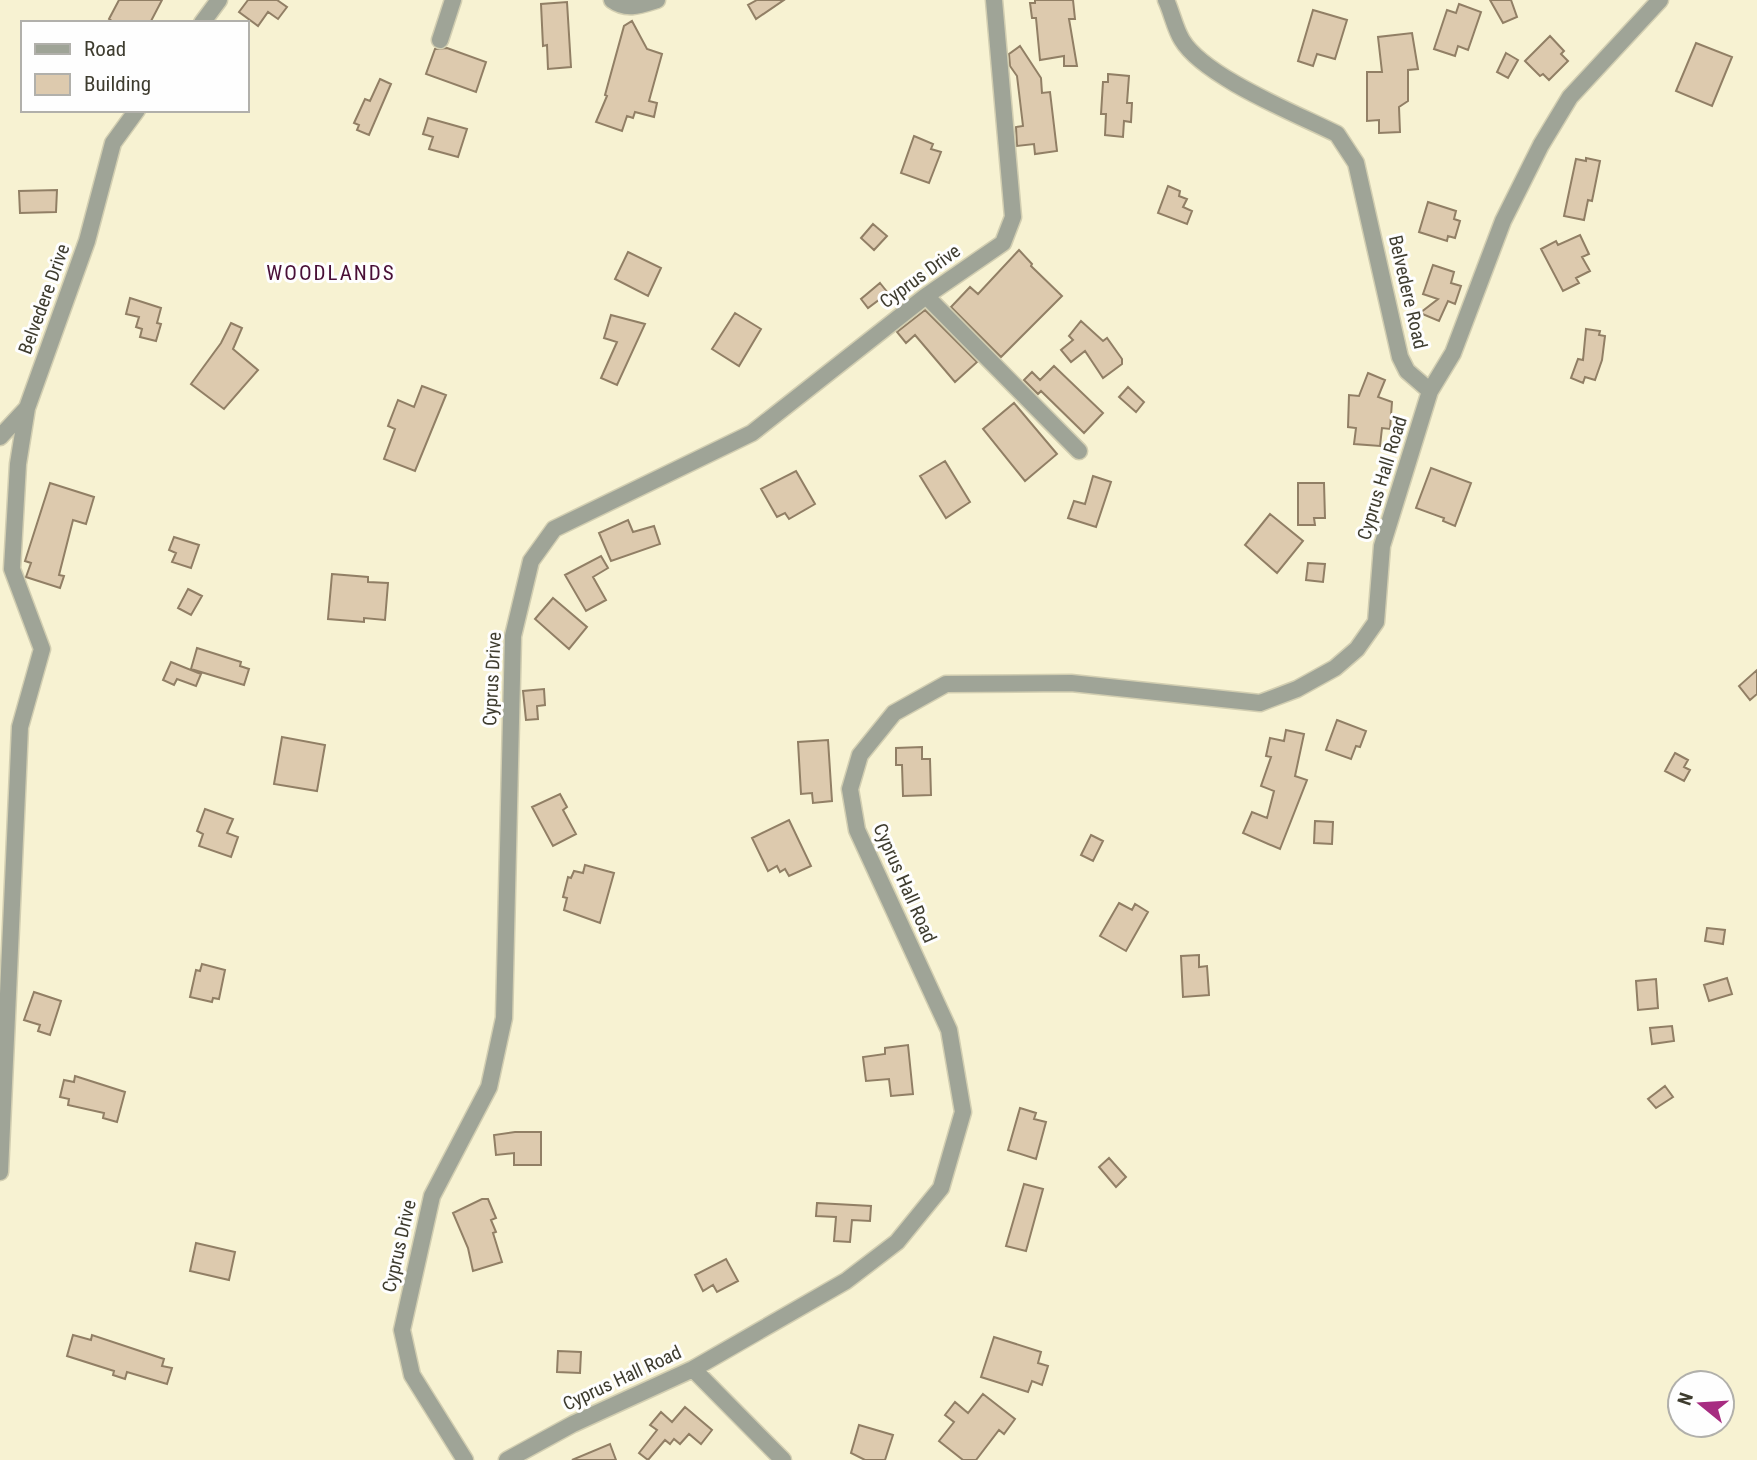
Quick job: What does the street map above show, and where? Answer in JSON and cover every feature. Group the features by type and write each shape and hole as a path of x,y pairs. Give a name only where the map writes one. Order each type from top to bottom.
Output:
{"street":[{"path":"203,21 219,0"},
{"path":"440,40 453,0"},
{"path":"612,0 620,6 632,8 657,0"},
{"name":"Cyprus Drive","path":"465,1460 412,1375 402,1330 432,1196 489,1087 504,1018 513,636 531,561 554,529 752,433 926,296 1003,243 1013,217 994,0"},
{"name":"Belvedere Road","path":"1167,0 1182,41 1200,61 1221,75 1337,134 1348,147 1356,163 1369,216 1399,357 1408,372 1430,391 1453,353 1503,221 1541,145 1570,97 1659,1"},
{"name":"Belvedere Drive","path":"0,1172 20,727 43,649 12,569 18,464 27,408 87,241 113,143 136,112"},
{"path":"926,296 1079,451"},
{"name":"Cyprus Hall Road","path":"507,1460 573,1424 693,1369 846,1281 897,1242 941,1188 963,1112 949,1030 857,830 850,789 860,755 894,713 946,684 1071,683 1260,703 1297,689 1335,668 1357,649 1376,622 1382,546 1430,391"},
{"path":"0,436 27,408"},
{"path":"693,1369 782,1460"}],"building":[{"path":"119,0 162,0 151,21 109,19"},
{"path":"248,0 277,0 287,7 278,19 268,12 258,26 239,12"},
{"path":"757,0 784,0 756,19 748,5"},
{"path":"1035,0 1073,0 1075,19 1069,19 1077,66 1064,66 1064,56 1040,60 1036,18 1032,18 1030,3 1035,3"},
{"path":"1490,0 1511,0 1517,17 1503,23"},
{"path":"567,2 571,67 548,69 547,45 543,46 541,4"},
{"path":"1459,4 1481,12 1468,50 1458,46 1455,56 1434,49 1447,10 1456,13"},
{"path":"1313,10 1347,20 1335,59 1317,54 1313,66 1298,61"},
{"path":"632,21 647,49 662,54 649,101 657,103 654,117 635,112 633,118 627,116 622,131 596,122 607,96 605,95 624,26"},
{"path":"1412,33 1418,69 1408,70 1408,101 1399,107 1400,132 1379,133 1379,120 1367,121 1367,72 1382,72 1378,37"},
{"path":"1550,36 1564,51 1561,54 1568,61 1549,80 1543,74 1540,76 1525,61"},
{"path":"1696,43 1732,57 1712,106 1676,91"},
{"path":"1020,46 1041,78 1042,93 1050,92 1057,151 1035,154 1034,144 1017,146 1016,127 1023,126 1017,76 1010,66 1009,54"},
{"path":"447,48 486,62 476,92 426,74 435,49"},
{"path":"1506,53 1518,60 1508,78 1497,72"},
{"path":"1108,74 1129,76 1127,103 1132,103 1131,122 1124,121 1123,137 1105,135 1106,114 1101,114 1103,82 1108,82"},
{"path":"380,79 391,84 369,135 357,130 359,125 354,123 365,99 370,101"},
{"path":"428,118 467,129 458,157 429,149 433,137 423,134"},
{"path":"914,136 933,144 931,149 941,152 929,183 901,173"},
{"path":"1586,158 1600,161 1592,201 1588,200 1584,220 1564,216 1576,159 1586,161"},
{"path":"1168,186 1180,191 1179,196 1187,199 1183,207 1192,211 1187,224 1158,213"},
{"path":"57,190 56,212 20,213 19,191"},
{"path":"1428,202 1456,211 1454,219 1460,221 1455,238 1448,236 1447,241 1419,232"},
{"path":"873,224 887,236 874,250 861,238"},
{"path":"1580,235 1589,254 1582,257 1590,271 1576,278 1579,283 1563,291 1541,249 1556,241 1558,245"},
{"path":"1019,250 1031,266 1062,296 1001,357 951,307 970,287 978,294"},
{"path":"628,252 661,268 648,296 615,279"},
{"path":"1433,265 1454,272 1451,283 1461,286 1455,304 1448,301 1439,321 1420,313 1438,299 1423,294"},
{"path":"880,283 888,293 868,308 861,299"},
{"path":"130,298 161,308 157,323 161,324 156,341 140,337 142,329 136,327 139,317 126,314"},
{"path":"925,310 977,362 955,382 915,335 906,343 897,332"},
{"path":"735,313 761,329 739,366 712,349"},
{"path":"611,315 645,324 617,385 601,378 617,342 604,338"},
{"path":"1081,321 1103,341 1107,338 1122,359 1122,364 1103,378 1085,351 1071,362 1061,350 1073,340 1069,336"},
{"path":"231,323 242,328 233,349 258,370 224,409 191,384 221,343"},
{"path":"1586,329 1600,331 1599,335 1605,336 1602,360 1595,380 1585,377 1583,383 1571,378 1578,359 1583,360"},
{"path":"1054,366 1103,413 1084,433 1041,391 1038,394 1024,380 1032,372 1040,380"},
{"path":"1368,373 1385,380 1378,397 1392,402 1390,429 1382,428 1380,446 1354,444 1356,428 1348,427 1349,395 1359,396"},
{"path":"422,386 446,395 415,471 384,459 395,429 388,426 398,400 414,407"},
{"path":"1128,387 1144,402 1136,412 1119,397"},
{"path":"1014,403 1057,454 1025,481 983,429"},
{"path":"945,461 970,502 946,518 920,476"},
{"path":"1431,468 1471,483 1455,526 1443,521 1444,518 1416,508"},
{"path":"796,471 815,504 789,519 785,513 777,517 761,489"},
{"path":"1093,476 1111,482 1096,527 1068,518 1074,501 1085,504"},
{"path":"50,483 94,497 86,524 73,520 59,575 64,576 60,588 26,577 31,563 25,561"},
{"path":"1298,483 1324,483 1325,518 1314,518 1315,525 1298,525"},
{"path":"1270,514 1303,541 1277,573 1245,545"},
{"path":"628,520 633,532 654,526 660,544 611,561 599,533"},
{"path":"174,537 199,545 191,568 172,562 176,553 169,550"},
{"path":"601,556 608,568 593,577 606,600 586,611 565,575"},
{"path":"1308,563 1325,564 1323,582 1306,580"},
{"path":"332,574 368,577 368,582 388,583 385,620 364,618 364,622 328,619"},
{"path":"188,589 202,596 191,615 178,608"},
{"path":"553,598 587,627 569,649 535,619"},
{"path":"197,648 241,662 240,666 249,669 244,685 191,669"},
{"path":"171,662 201,674 196,686 177,679 174,685 163,680"},
{"path":"1757,670 1757,694 1750,700 1739,686"},
{"path":"544,689 545,705 537,706 538,719 526,720 523,691"},
{"path":"1337,720 1366,731 1360,747 1356,746 1351,759 1326,750"},
{"path":"1286,730 1304,734 1295,776 1307,780 1280,849 1243,833 1252,812 1267,818 1274,791 1261,786 1271,757 1266,756 1270,738 1284,741"},
{"path":"282,737 325,745 317,791 274,784"},
{"path":"828,740 832,801 813,803 812,793 801,794 798,742"},
{"path":"922,747 922,759 930,759 931,795 903,796 902,765 896,765 896,748"},
{"path":"1675,753 1688,760 1684,767 1690,770 1684,781 1665,771"},
{"path":"560,794 567,807 563,810 576,834 553,846 532,807"},
{"path":"205,809 233,819 227,833 238,837 231,857 199,846 203,834 197,831"},
{"path":"789,820 811,866 789,876 785,869 780,872 777,866 768,871 752,838"},
{"path":"1315,821 1333,822 1332,844 1314,843"},
{"path":"1091,835 1103,841 1093,861 1081,855"},
{"path":"585,865 614,873 600,923 564,910 567,898 563,897 568,877 571,878 574,871 583,873"},
{"path":"1119,903 1132,910 1135,904 1148,912 1126,951 1100,936"},
{"path":"1707,928 1725,930 1723,944 1705,941"},
{"path":"1199,955 1199,967 1207,966 1209,995 1183,997 1181,956"},
{"path":"202,964 225,970 219,999 213,998 212,1002 190,997 196,970 200,971"},
{"path":"1727,978 1732,994 1709,1001 1704,985"},
{"path":"1656,979 1658,1008 1638,1010 1636,981"},
{"path":"34,992 61,1001 50,1035 38,1031 40,1025 24,1020"},
{"path":"1672,1026 1674,1041 1652,1044 1650,1028"},
{"path":"908,1045 913,1094 891,1096 889,1079 866,1081 863,1057 885,1054 885,1048"},
{"path":"75,1076 125,1092 117,1122 103,1118 104,1113 68,1105 69,1099 60,1097 64,1080 74,1082"},
{"path":"1665,1086 1673,1097 1656,1108 1648,1099"},
{"path":"1020,1108 1036,1113 1034,1119 1046,1122 1036,1159 1008,1150"},
{"path":"541,1132 541,1165 514,1165 514,1153 496,1155 494,1135"},
{"path":"1109,1158 1126,1177 1116,1187 1099,1167"},
{"path":"1024,1184 1043,1189 1026,1251 1006,1246"},
{"path":"482,1199 488,1199 496,1218 491,1220 502,1262 473,1271 468,1248 453,1213"},
{"path":"817,1203 871,1206 870,1221 852,1220 850,1242 834,1241 836,1217 816,1216"},
{"path":"196,1243 235,1252 229,1280 190,1271"},
{"path":"726,1259 738,1281 717,1292 713,1285 703,1291 695,1275"},
{"path":"73,1335 91,1340 92,1335 164,1359 162,1366 172,1368 167,1384 127,1372 125,1379 113,1375 114,1371 67,1356"},
{"path":"994,1337 1041,1352 1038,1363 1048,1366 1042,1385 1032,1381 1028,1392 981,1377"},
{"path":"558,1351 581,1352 580,1373 557,1372"},
{"path":"983,1394 1015,1419 1004,1434 999,1430 976,1460 963,1460 939,1441 954,1422 945,1415 955,1402 968,1413"},
{"path":"685,1407 712,1430 701,1444 689,1434 680,1444 674,1439 670,1444 665,1440 648,1460 639,1453 657,1430 650,1425 661,1412 672,1422"},
{"path":"859,1425 893,1435 885,1460 865,1460 851,1453"},
{"path":"610,1444 616,1460 572,1460"}],"district":[{"name":"WOODLANDS","path":"331,273"}]}
